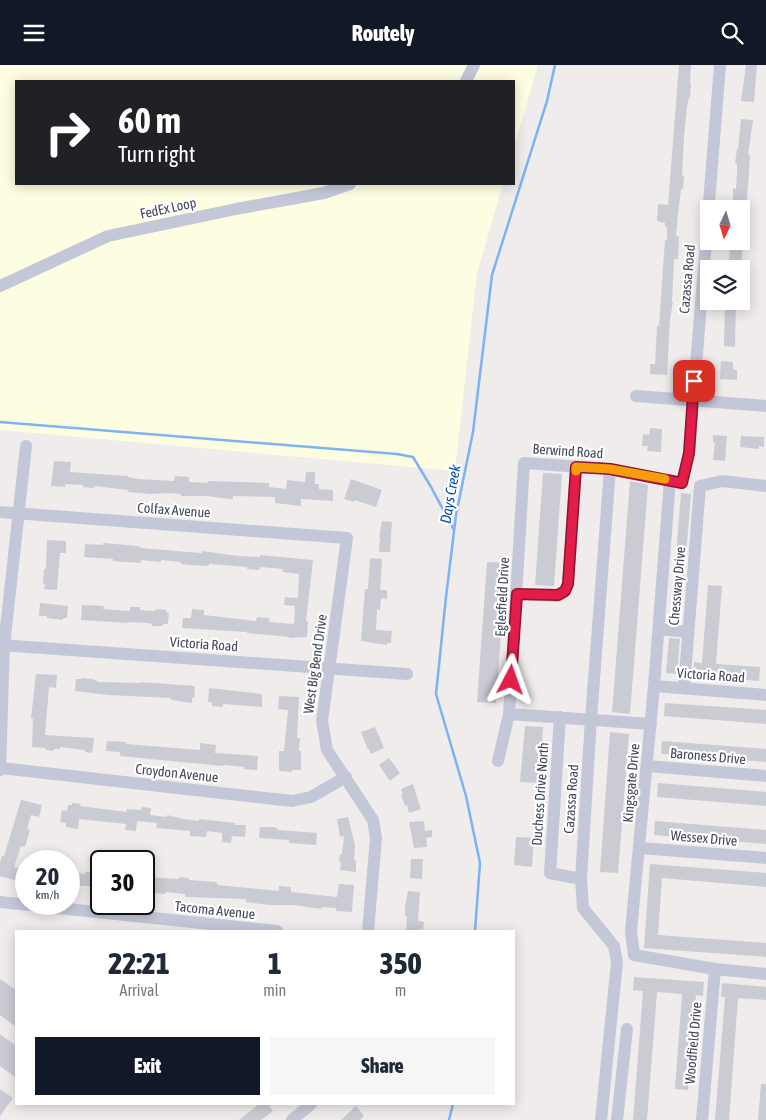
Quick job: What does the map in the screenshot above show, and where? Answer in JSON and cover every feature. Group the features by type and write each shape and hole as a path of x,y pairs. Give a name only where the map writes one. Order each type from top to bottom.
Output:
{"street":[{"path":"466,80 474,65"},
{"name":"Cazassa Road","path":"670,480 682,483 689,453 720,65"},
{"name":"FedEx Loop","path":"0,286 108,236 236,209 317,195 347,185"},
{"path":"636,396 766,405"},
{"path":"0,769 2,645 26,446"},
{"name":"Berwind Road","path":"524,463 610,469 670,480"},
{"name":"Eglesfield Drive","path":"498,761 509,714 524,463"},
{"path":"517,594 558,595 565,591 568,584 576,467"},
{"name":"Cazassa Road","path":"601,1120 618,962 614,946 583,908 580,879 610,469"},
{"name":"Kingsgate Drive","path":"670,480 651,724 632,931 634,955 715,969 766,974"},
{"name":"Chessway Drive","path":"684,688 700,486 722,481 766,486"},
{"name":"Colfax Avenue","path":"0,512 347,537"},
{"name":"West Big Bend Drive","path":"347,537 322,721 327,750 373,820 376,838 368,930"},
{"path":"658,629 688,632"},
{"name":"Victoria Road","path":"2,645 407,674"},
{"name":"Victoria Road","path":"654,687 766,695"},
{"path":"509,714 651,724"},
{"name":"Duchess Drive North","path":"560,717 550,873 580,879"},
{"name":"Baroness Drive","path":"647,766 766,776"},
{"name":"Croydon Avenue","path":"0,769 292,801 311,797 346,777"},
{"name":"Wessex Drive","path":"640,848 766,858"},
{"name":"Tacoma Avenue","path":"0,902 267,930"},
{"name":"Woodfield Drive","path":"702,1120 715,969"},
{"path":"617,1120 627,1029"},
{"path":"292,1120 310,1105"}],"shaded area":[{"path":"0,65 538,65 515,144 515,80 15,80 15,185 503,185 477,273 455,471 0,430"}],"building":[{"path":"679,65 691,65 691,84 684,137 683,189 681,189 676,236 679,236 678,259 674,259 673,302 670,319 667,375 650,374 650,364 655,364 665,240 667,240 667,227 665,227 665,223 657,221 658,204 668,205"},
{"path":"746,65 757,65 754,102 741,101"},
{"path":"741,119 753,120 748,155 750,155 747,200 733,200 733,188 736,189 737,164 735,163"},
{"path":"730,250 742,250 742,260 729,260"},
{"path":"725,310 736,310 735,347 724,346"},
{"path":"721,361 733,362 733,369 737,370 737,380 720,379"},
{"path":"650,428 662,429 661,452 647,451 648,446 642,446 643,434 649,435"},
{"path":"713,435 727,436 725,461 713,460 715,442 713,442"},
{"path":"741,436 764,437 764,447 759,446 759,449 740,447"},
{"path":"54,461 71,462 70,472 174,481 175,476 189,477 189,482 207,483 208,481 269,483 269,487 286,489 287,480 305,482 306,472 315,472 315,484 319,484 319,489 333,490 333,501 301,499 301,506 275,503 275,497 233,496 233,499 229,499 207,496 181,496 181,494 167,493 128,492 128,490 95,486 94,488 83,487 83,485 65,484 65,487 51,486"},
{"path":"543,473 562,474 554,586 535,585"},
{"path":"351,479 382,490 376,507 355,500 354,502 344,499"},
{"path":"630,481 648,485 630,714 612,712"},
{"path":"681,493 691,494 682,604 672,604"},
{"path":"382,521 392,522 390,552 379,552"},
{"path":"47,540 66,541 66,553 60,553 57,590 44,589"},
{"path":"103,543 176,551 202,553 202,551 239,556 260,557 260,555 313,560 306,621 308,621 307,637 289,638 247,632 182,628 183,618 191,618 192,609 204,610 204,615 256,621 257,617 270,618 269,622 294,624 295,606 284,605 285,597 298,598 299,574 283,572 283,569 260,567 259,570 247,569 247,567 209,564 209,566 189,565 181,564 181,562 161,560 161,562 141,560 141,563 84,557 85,544 103,545"},
{"path":"370,558 382,559 380,590 387,590 387,599 381,598 380,610 377,609 376,630 392,631 391,643 387,643 387,645 361,641 365,589 368,589"},
{"path":"487,562 506,563 496,703 477,702"},
{"path":"708,585 722,586 716,664 760,667 759,681 693,676 694,662 702,663"},
{"path":"40,603 68,606 67,618 63,618 63,620 39,616"},
{"path":"82,605 104,606 103,609 130,611 130,607 140,607 140,610 166,610 169,613 168,624 152,626 152,624 147,623 81,620"},
{"path":"669,638 680,639 677,674 666,673"},
{"path":"36,674 57,675 56,688 49,687 45,735 94,738 92,753 85,752 85,750 60,747 60,749 54,749 54,751 46,750 46,748 32,747 33,719 31,718"},
{"path":"76,679 93,679 99,682 141,682 195,686 194,698 192,698 192,703 171,700 171,698 108,695 75,691"},
{"path":"209,688 262,694 262,707 223,704 223,707 212,706 212,702 208,702"},
{"path":"279,696 299,697 297,738 300,738 301,770 292,770 292,772 279,771 279,751 284,751 288,710 278,709"},
{"path":"665,703 766,710 766,724 664,716"},
{"path":"525,726 543,727 539,783 520,782"},
{"path":"375,727 384,748 371,754 361,732"},
{"path":"610,732 629,734 618,873 600,872"},
{"path":"107,741 200,750 200,743 216,745 215,753 258,756 257,770 244,769 244,767 120,756 120,752 106,751"},
{"path":"662,741 766,749 766,762 661,754"},
{"path":"389,758 400,773 390,781 379,765"},
{"path":"658,783 766,792 766,806 657,797"},
{"path":"413,784 421,809 409,813 401,795 403,795 401,789"},
{"path":"21,800 42,805 39,817 31,815 27,829 30,830 25,847 21,846 20,850 15,850 15,880 0,876 0,863 2,856 4,856"},
{"path":"72,803 81,804 80,806 127,812 127,809 141,810 142,807 151,808 150,815 167,817 167,815 183,819 199,821 199,819 246,825 245,837 232,836 231,843 222,842 222,833 207,831 206,837 190,836 190,831 156,828 157,823 137,821 136,831 125,830 126,824 79,819 78,829 66,827 66,823 60,822 62,810 67,811 68,805 72,805"},
{"path":"348,817 355,845 354,860 356,861 356,872 340,870 341,862 339,862 344,836 340,837 337,819"},
{"path":"424,821 425,831 432,830 432,837 426,838 427,847 414,848 409,822"},
{"path":"655,821 766,830 766,844 654,835"},
{"path":"260,827 275,827 279,830 317,833 316,845 289,843 289,840 259,838"},
{"path":"516,837 534,838 532,867 514,865"},
{"path":"411,859 423,859 422,879 410,878"},
{"path":"650,864 766,873 766,887 662,878 658,935 766,943 766,957 644,948"},
{"path":"85,872 90,872 90,886 80,886 80,874 85,874"},
{"path":"155,878 189,878 189,880 216,882 218,885 279,891 279,886 291,887 291,892 337,897 339,884 354,885 352,912 336,911 336,908 322,907 321,909 294,905 268,905 246,902 246,899 185,897 185,894 165,892 165,894 155,893"},
{"path":"408,891 420,892 418,921 424,922 423,930 406,930 407,916 405,916"},
{"path":"634,977 704,982 703,996 696,995 688,1090 675,1089 682,994 657,992 647,1120 633,1120 643,991 633,990"},
{"path":"0,979 15,989 15,1026 0,1015"},
{"path":"722,983 766,987 766,1000 738,998 729,1120 715,1120 725,997 721,997"},
{"path":"0,1034 15,1045 15,1077 0,1066"},
{"path":"761,1084 766,1084 766,1120 758,1120"},
{"path":"0,1089 13,1098 0,1116"},
{"path":"258,1105 269,1105 273,1111 261,1120 239,1120"},
{"path":"356,1106 364,1116 360,1120 341,1120"}],"waterway":[{"name":"Days Creek","path":"475,930 480,863 466,796 436,694 456,515 473,432 492,275 547,101 555,65"},
{"path":"0,422 397,454 413,457 454,530"},
{"name":"Days Creek","path":"449,1120 453,1105"}],"slow traffic":[{"path":"576,471 576,467 610,469 665,479"}],"route":[{"path":"511,680 517,594 558,595 565,591 568,584 576,467 610,469 682,483 689,453 694,381"}]}
